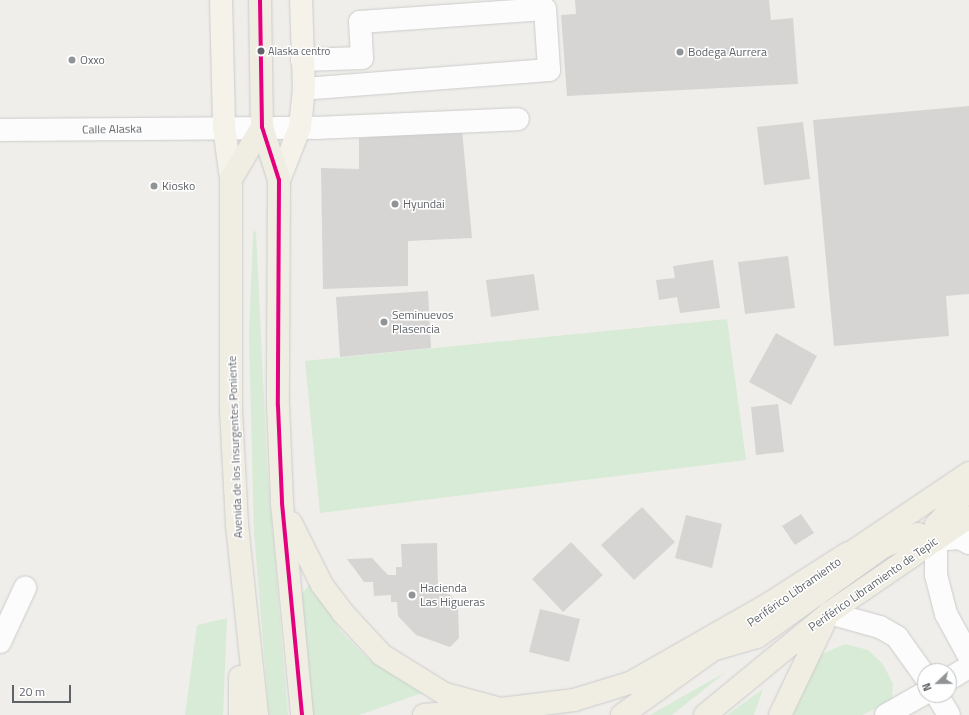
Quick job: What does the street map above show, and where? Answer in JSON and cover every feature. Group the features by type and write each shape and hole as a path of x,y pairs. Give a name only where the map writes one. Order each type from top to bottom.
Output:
{"highway":[{"path":"260,0 262,127 279,180 278,406 282,503 302,715"},
{"path":"230,179 262,127"},
{"name":"Avenida de los Insurgentes Poniente","path":"230,179 231,408 237,524 257,715"},
{"name":"Periférico Libramiento","path":"622,715 848,553 969,473"},
{"path":"712,650 757,637 884,546 918,534 936,540 936,525 969,489"},
{"path":"282,503 307,562 322,585 343,614 382,655 445,694 501,709"},
{"name":"Periférico Libramiento de Tepic","path":"706,715 829,613 969,518"},
{"path":"237,524 240,715"},
{"path":"424,715 501,709 574,700 630,683 767,605 848,553"},
{"path":"780,715 829,613"}],"main road":[{"name":"Avenida de los Insurgentes Poniente","path":"221,0 224,127 230,179"},
{"path":"279,180 300,127 304,89 301,0"}],"street":[{"path":"302,60 362,58 360,22 545,9 549,70 304,89"},
{"name":"Calle Alaska","path":"0,130 300,127 518,119"},
{"path":"969,543 959,538 936,540 936,575 946,614 969,656"},
{"path":"0,642 25,588"},
{"path":"829,613 880,627 897,637 917,665"},
{"path":"957,674 969,667"},
{"path":"886,715 917,698"},
{"path":"942,703 949,715"}],"green space":[{"path":"256,231 267,463 288,715 269,715 254,533 249,337 253,232"},
{"path":"727,319 746,460 320,513 305,361"},
{"path":"312,582 340,630 367,658 425,692 359,715 309,715 299,597"},
{"path":"227,618 223,715 185,715 197,625"},
{"path":"845,644 868,650 883,664 893,684 892,701 862,715 792,715 820,655"},
{"path":"726,672 672,715 650,715"},
{"path":"763,689 754,715 727,715"}],"building":[{"name":"Bodega Aurrera","path":"575,0 769,0 771,20 793,18 798,84 567,96 561,15 576,14"},
{"path":"969,106 969,294 946,296 949,336 834,346 813,120"},
{"path":"803,122 810,179 764,185 757,127"},
{"name":"Hyundai","path":"462,130 472,238 408,241 408,286 323,289 321,168 359,169 359,138"},
{"path":"788,256 795,308 745,314 738,262"},
{"path":"713,260 720,308 680,313 677,297 659,300 656,280 675,278 673,266"},
{"path":"534,274 539,310 491,317 486,280"},
{"name":"Seminuevos Plasencia","path":"428,291 431,348 340,357 336,297"},
{"path":"776,333 817,356 791,405 749,382"},
{"path":"778,404 784,452 756,455 751,407"},
{"path":"642,507 675,542 634,580 601,545"},
{"path":"801,514 814,533 795,545 782,526"},
{"path":"686,515 722,524 712,568 675,558"},
{"path":"571,542 603,575 563,612 532,579"},
{"name":"Hacienda Las Higueras","path":"437,543 438,591 451,595 458,607 459,638 450,647 416,635 398,616 397,602 391,602 391,595 374,596 373,582 364,582 347,559 372,558 388,575 396,575 396,567 402,567 401,544"},
{"path":"540,609 580,619 569,662 529,652"}],"transit line":[{"path":"260,0 262,127 279,180 278,406 282,503 302,715"}],"place":[{"name":"Alaska centro","path":"261,51"},
{"name":"Bodega Aurrera","path":"680,52"},
{"name":"Oxxo","path":"72,60"},
{"name":"Kiosko","path":"154,186"},
{"name":"Hyundai","path":"395,204"},
{"name":"Seminuevos Plasencia","path":"384,322"},
{"name":"Hacienda Las Higueras","path":"412,595"}]}
